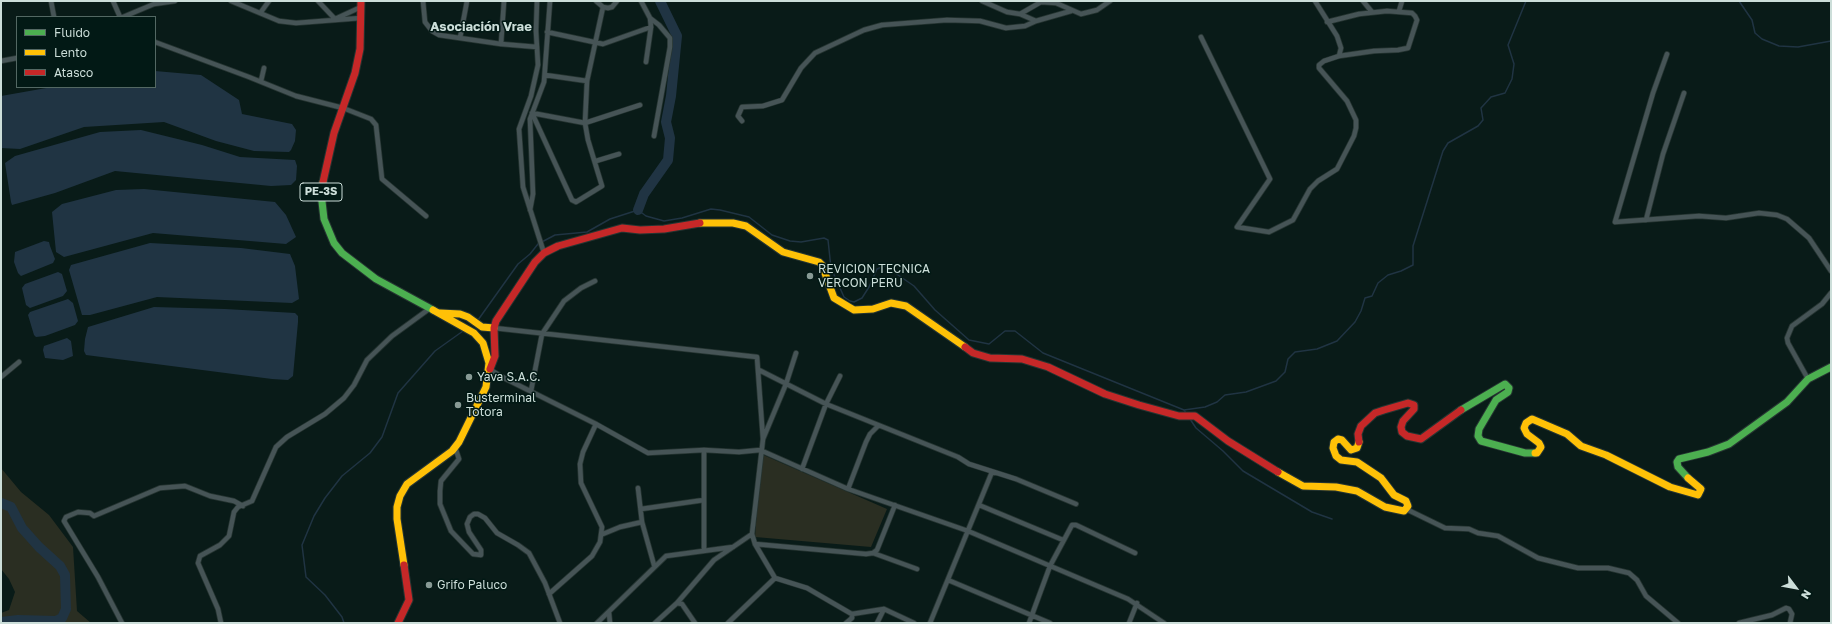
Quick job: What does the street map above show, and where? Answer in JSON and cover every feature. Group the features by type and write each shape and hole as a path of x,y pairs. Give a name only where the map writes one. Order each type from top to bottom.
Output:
{"main road":[{"name":"PE-3S","path":"361,4 360,49 355,74 334,133 321,193 321,206 328,231 342,253 361,269 436,313 452,320 474,333 483,343 488,356 490,369 486,386 464,434 455,447 411,480 400,496 396,507 409,600 398,623"},
{"path":"490,369 495,356 494,328 535,262 544,253 558,246 622,228 640,230 664,229 695,223 733,223 746,226 783,252 819,262 822,265 834,298 854,310 873,309 891,303 906,306 953,337 973,353 990,358 1022,359 1048,366 1105,394 1184,417 1192,416 1205,423 1228,441 1278,474 1296,483 1303,486 1336,487 1357,491 1386,507 1401,511 1406,509 1408,506 1406,501 1394,495 1381,478 1357,462 1341,460 1336,456 1333,448 1334,442 1338,439 1342,440 1348,448 1353,450 1357,448 1360,444 1358,434 1361,426 1375,413 1408,403 1414,405 1414,409 1403,421 1401,427 1402,432 1407,436 1421,439 1456,413 1505,384 1509,388 1508,392 1496,400 1479,429 1478,436 1481,441 1497,444 1525,453 1537,453 1541,447 1527,434 1524,428 1526,423 1532,419 1567,434 1581,446 1606,455 1664,485 1698,496 1701,489 1680,471 1677,462 1679,459 1720,448 1743,435 1787,402 1808,379 1831,367"},
{"path":"436,313 460,314 468,317 482,327 494,328"}],"street":[{"path":"51,1 54,16"},
{"path":"113,1 120,16"},
{"path":"128,16 139,14 154,4 175,1"},
{"path":"231,1 261,12 279,21 296,23 361,18"},
{"path":"261,12 269,1"},
{"path":"318,1 335,19"},
{"path":"423,1 424,17 432,31 439,35 501,44 537,47"},
{"path":"460,38 467,1"},
{"path":"501,44 504,1"},
{"path":"537,1 538,65 531,96 519,129 521,175 530,210 544,253"},
{"path":"530,210 533,194 530,119 545,75 550,1"},
{"path":"596,1 603,7 612,7 617,1"},
{"path":"640,1 650,18 652,27 646,62"},
{"path":"982,1 1007,12 1020,14 1036,21"},
{"path":"1020,14 1041,2 1056,2 1081,14 1090,12 1110,1"},
{"path":"1314,1 1336,36 1341,48 1339,56"},
{"path":"1363,1 1372,12"},
{"path":"1399,11 1402,1"},
{"path":"335,19 361,4"},
{"path":"532,113 574,202 602,186 596,161 588,140 585,123 588,81 594,41 603,7"},
{"path":"742,121 738,116 742,107 769,105 782,100 801,68 815,53 864,30 882,26 947,20 980,21 1006,28 1025,26 1036,21 1072,11"},
{"path":"1201,37 1269,176 1269,182 1237,227 1269,232 1293,220 1310,189 1318,181 1337,169 1354,136 1356,120 1351,108 1341,92 1319,68 1319,65 1324,61 1339,56 1408,48 1417,20 1412,13 1399,11 1372,12 1327,22"},
{"path":"650,18 666,31 670,38 670,47 666,60 654,136"},
{"path":"547,32 603,44 652,27"},
{"path":"156,42 296,96 343,108 374,122 379,138 382,180 426,216"},
{"path":"1667,54 1653,93 1615,220 1618,223 1704,216 1726,218 1759,213 1777,215 1787,219 1809,238 1831,271"},
{"path":"1,61 16,58"},
{"path":"262,82 264,68"},
{"path":"545,75 588,81"},
{"path":"1646,220 1662,154 1684,93"},
{"path":"532,113 585,123 640,105"},
{"path":"596,161 619,154"},
{"path":"531,391 542,334 567,298 581,288 595,281"},
{"path":"1808,379 1788,343 1787,338 1792,326 1822,304 1831,294"},
{"path":"221,623 218,609 197,560 200,556 220,545 226,539 234,512 238,507 252,501 272,455 282,442 325,414 344,398 354,385 367,360 392,336 429,309"},
{"path":"494,328 757,357 759,362 763,439"},
{"path":"796,353 786,384 763,439 760,450 752,534 755,544 775,578 807,588 852,614 884,609 914,623"},
{"path":"1,377 19,362"},
{"path":"490,369 596,424 644,452 655,454 704,450 739,452 760,450 848,489 968,531 1137,603 1164,623"},
{"path":"759,370 826,404 878,426 992,472 1016,479 1076,504"},
{"path":"802,469 826,404 840,376"},
{"path":"549,594 592,556 597,550 603,534 602,527 581,483 580,464 583,452 596,424"},
{"path":"848,489 866,442 870,434 878,426"},
{"path":"455,447 459,459 441,481 440,492 440,504 451,531 473,554 479,556 481,555 481,550 469,532 468,524 470,517 474,514 485,518 497,533 529,553 537,566 560,623"},
{"path":"704,450 704,550"},
{"path":"930,623 992,472"},
{"path":"122,623 98,577 64,521 66,517 78,512 90,513 94,516 160,488 185,486 210,496 234,501 243,506"},
{"path":"638,488 642,522 654,565"},
{"path":"641,509 704,500"},
{"path":"873,553 877,550 895,505"},
{"path":"978,505 1063,540"},
{"path":"1406,509 1440,526 1450,529 1468,529 1478,533 1498,536 1538,558 1578,568 1608,568 1629,573 1637,580 1646,596 1678,623"},
{"path":"603,534 620,527 642,522"},
{"path":"1029,623 1050,566 1070,528 1076,525 1135,553"},
{"path":"654,623 677,603 714,560 752,534"},
{"path":"755,544 866,554 873,553 917,569"},
{"path":"597,623 609,613 654,565 666,556 733,547"},
{"path":"728,623 775,578"},
{"path":"948,580 1050,623"},
{"path":"677,603 682,604 695,623"},
{"path":"1129,623 1137,603"},
{"path":"1739,623 1772,615 1786,608 1789,609 1792,614 1790,623"},
{"path":"877,623 884,609"},
{"path":"609,613 610,623"},
{"path":"846,623 850,621 852,614"}],"green space":[{"path":"761,454 887,509 871,547 755,537"},
{"path":"1,468 21,492 49,515 73,547 77,611 91,623 1,623 1,613 9,610 15,592 9,579 1,569"}],"water":[{"path":"156,71 201,75 239,100 242,114 292,124 296,130 295,141 289,152 254,151 216,141 164,122 84,127 20,149 1,148 1,96 46,88 156,88"},
{"path":"141,130 202,145 240,157 295,160 297,166 296,180 291,185 271,186 115,171 55,193 12,205 5,163 15,156 100,132"},
{"path":"144,189 275,202 286,215 296,237 286,244 153,233 64,257 56,252 52,212 62,204 116,190"},
{"path":"44,241 49,242 55,259 53,263 21,276 18,273 14,262 15,252"},
{"path":"150,243 241,248 290,254 295,266 299,299 292,303 157,297 90,315 82,315 69,270 71,265"},
{"path":"58,272 62,274 67,291 63,296 30,308 26,305 22,288 25,284"},
{"path":"68,299 73,303 78,321 75,325 45,336 36,337 28,315 30,312"},
{"path":"154,307 295,313 298,316 298,322 293,376 288,380 272,379 86,355 84,351 88,327"},
{"path":"67,338 71,341 73,356 63,360 45,358 43,350 44,346"}],"waterway":[{"path":"638,210 644,194 668,160 670,138 666,122 671,96 677,36 660,1"},
{"path":"1184,410 1205,407 1217,402 1225,395 1246,392 1276,381 1285,372 1288,359 1295,352 1317,349 1337,341 1355,322 1361,311 1365,298 1372,296 1378,283 1388,275 1413,265 1413,246 1443,151 1448,143 1478,126 1483,120 1481,108 1491,97 1505,93 1512,79 1514,64 1508,45 1526,1"},
{"path":"1739,1 1752,20 1755,33 1762,39 1779,46 1798,47 1831,41"},
{"path":"478,320 518,264 530,254 538,244 555,235 587,232 610,219 638,210 646,216 664,221 682,218 711,209 720,210 749,217 772,235 790,241 801,242 824,238 828,240 831,268 844,297 850,301 854,302 862,298 877,269 885,266 914,286 935,310 969,340 989,344 1005,331 1015,331 1043,353 1184,410 1186,413"},
{"path":"344,623 342,617 325,595 306,577 302,545 314,516 325,498 342,476 370,453 382,437 398,393 435,351 463,331"},
{"path":"1190,419 1196,428 1223,451 1243,471 1312,512 1332,519"},
{"path":"1,503 11,507 22,528 39,547 60,566 65,575 66,609 62,618 56,621 18,620 1,622"}],"traffic: fast":[{"path":"323,182 321,193 324,219 334,243 342,253 376,279 433,310"},
{"path":"1688,478 1678,467 1677,462 1679,459 1708,452 1729,444 1787,402 1808,379 1831,367"},
{"path":"1461,410 1505,384 1509,388 1508,392 1496,400 1479,429 1478,436 1481,441 1525,453 1535,453"}],"traffic: slow":[{"path":"700,223 733,223 746,226 783,252 819,262 822,265 834,298 854,310 873,309 891,303 906,306 965,347"},
{"path":"404,565 397,519 397,507 400,496 407,484 452,451 459,442 486,387 489,363 483,343 474,333 433,310"},
{"path":"440,313 460,314 468,317 482,327 494,328"},
{"path":"1535,453 1537,453 1541,447 1539,443 1527,434 1524,428 1526,423 1532,419 1567,434 1581,446 1606,455 1670,487 1698,495 1701,489 1688,478"},
{"path":"1278,472 1303,486 1336,487 1357,491 1385,507 1404,511 1408,506 1406,501 1394,495 1381,478 1357,462 1341,460 1336,456 1333,448 1334,442 1338,439 1342,440 1351,450 1357,448 1359,442"}],"traffic: jam":[{"path":"323,182 334,133 355,73 360,49 361,1"},
{"path":"490,369 495,356 494,328 496,321 535,262 544,253 558,246 622,228 640,230 664,229 700,223"},
{"path":"965,347 973,353 990,358 1022,359 1048,367 1105,394 1139,405 1179,416 1195,416 1228,441 1278,472"},
{"path":"1359,442 1358,434 1361,426 1375,413 1384,410 1408,403 1414,405 1414,409 1403,421 1401,427 1402,432 1407,436 1421,439 1461,410"},
{"path":"398,623 409,600 404,565"}],"place":[{"name":"REVICION TECNICA VERCON PERU","path":"810,276"},
{"name":"Yava S.A.C.","path":"469,377"},
{"name":"Busterminal Totora","path":"458,405"},
{"name":"Grifo Paluco","path":"429,585"}],"district":[{"name":"Asociación Vrae","path":"481,27"}]}
